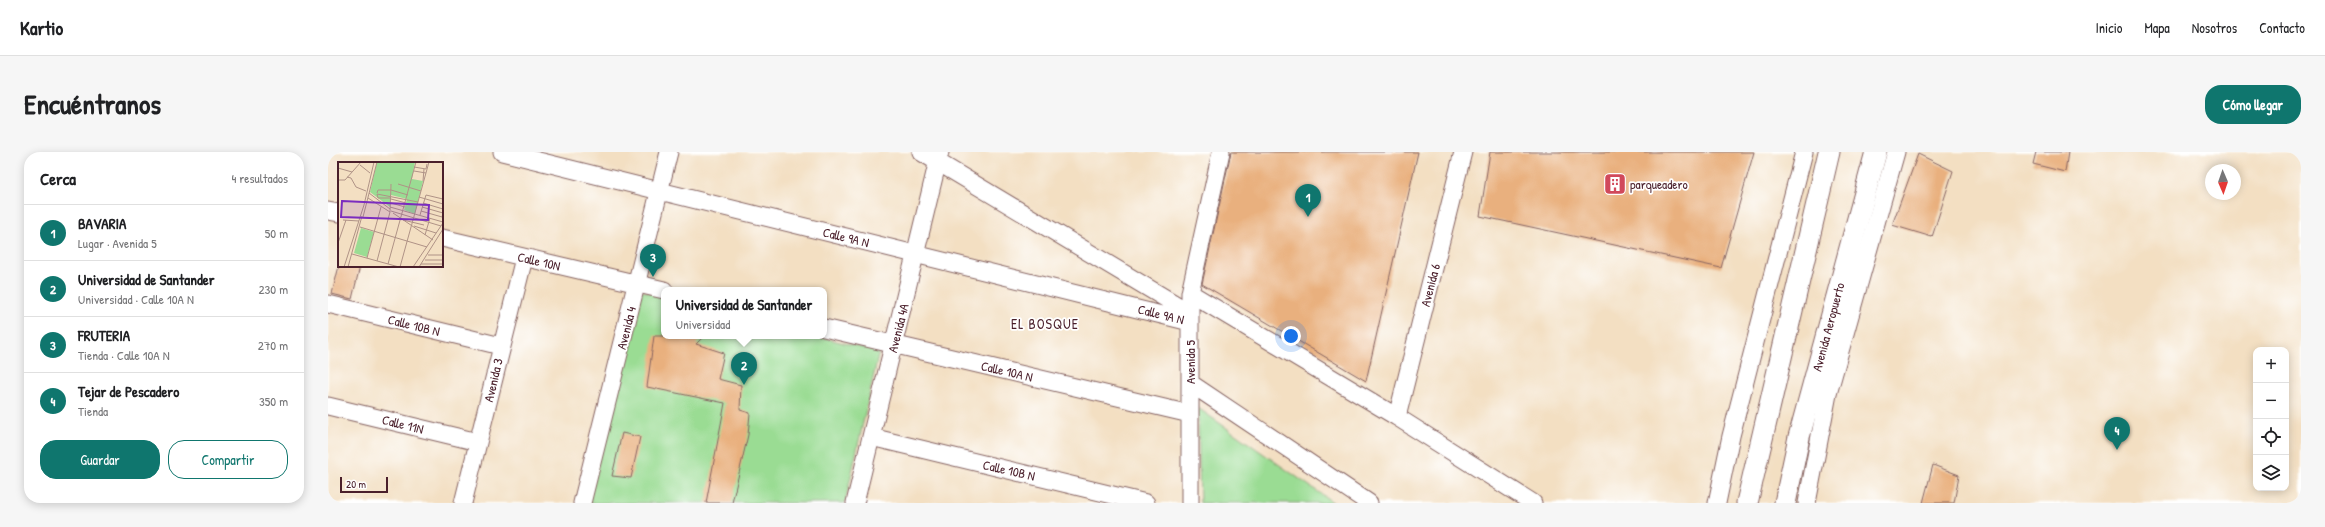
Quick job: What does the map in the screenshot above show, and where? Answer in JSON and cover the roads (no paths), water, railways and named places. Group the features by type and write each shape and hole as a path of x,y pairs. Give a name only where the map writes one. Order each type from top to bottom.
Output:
{"main road":[{"path":"1747,503 1829,152"},
{"name":"Avenida Aeropuerto","path":"1785,503 1799,437 1876,152"}],"street":[{"name":"Calle 9A N","path":"502,152 916,254 1190,317"},
{"name":"Avenida 4","path":"582,503 669,152"},
{"path":"922,152 939,158 1190,317"},
{"name":"Avenida 5","path":"1190,503 1190,293 1221,152"},
{"name":"Avenida 6","path":"1397,417 1463,152"},
{"path":"1717,503 1733,429 1804,152"},
{"name":"Avenida Aeropuerto","path":"1807,503 1828,394 1896,152"},
{"name":"Avenida 4A","path":"855,503 939,158"},
{"path":"328,211 338,213"},
{"name":"Calle 10N","path":"443,238 636,284"},
{"name":"Avenida 3","path":"464,503 501,346 524,258"},
{"path":"636,284 661,289"},
{"path":"1190,293 1397,417 1533,503"},
{"name":"Calle 10B N","path":"328,304 501,346"},
{"name":"Calle 10A N","path":"827,329 1190,414"},
{"path":"1190,382 1369,503"},
{"name":"Calle 11N","path":"328,406 478,442"},
{"name":"Calle 10B N","path":"871,437 1146,503"}],"place":[{"name":"parqueadero","path":"1615,184"},
{"name":"BAVARIA","path":"1308,217"},
{"name":"FRUTERIA","path":"653,277"},
{"name":"Universidad de Santander","path":"744,385"},
{"name":"Tejar de Pescadero","path":"2117,450"}],"district":[{"name":"EL BOSQUE","path":"1045,323"}]}
